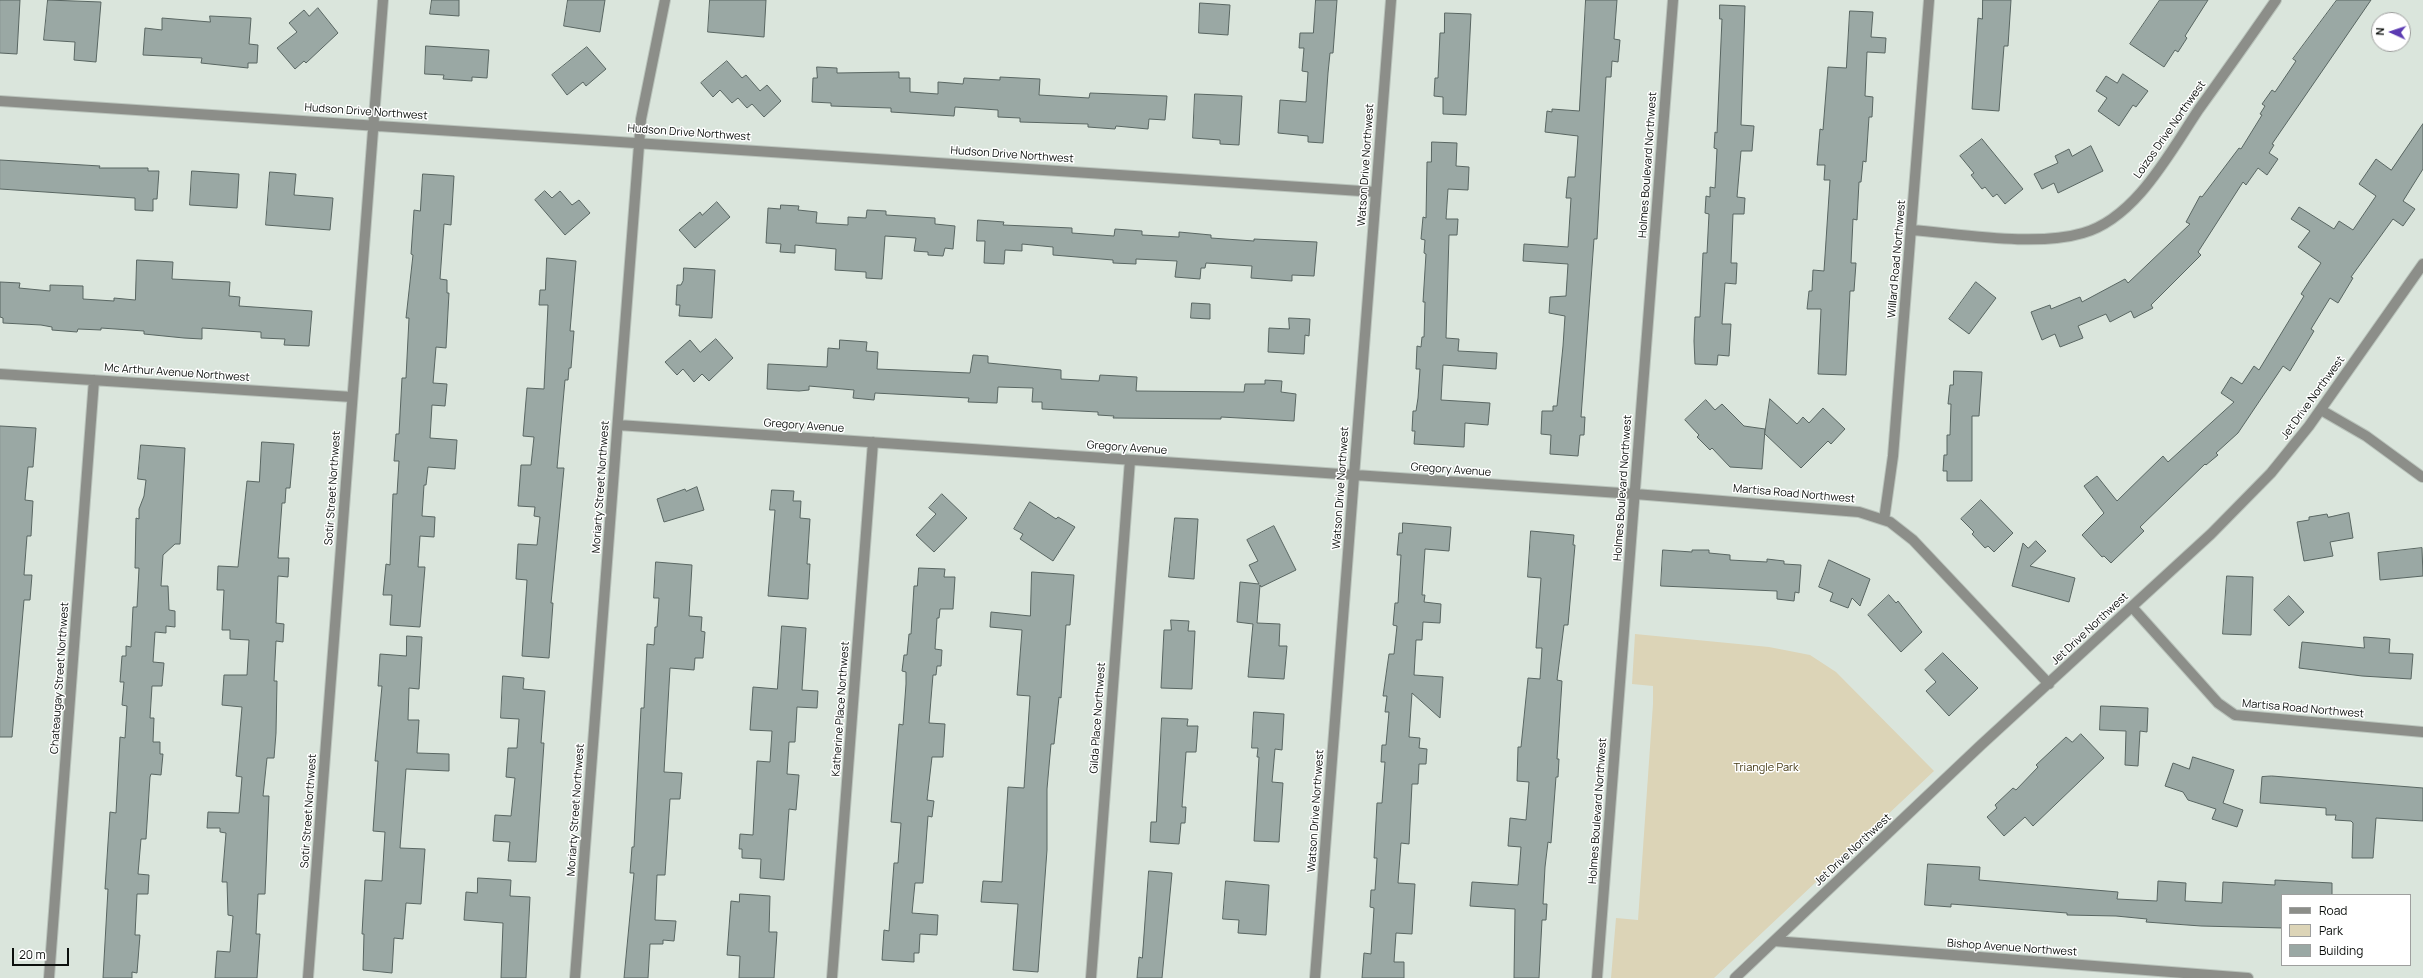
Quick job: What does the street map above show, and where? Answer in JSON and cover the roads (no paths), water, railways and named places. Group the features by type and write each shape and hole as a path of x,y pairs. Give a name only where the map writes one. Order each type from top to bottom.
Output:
{"street":[{"name":"Sotir Street Northwest","path":"308,978 383,0"},
{"name":"Moriarty Street Northwest","path":"575,978 641,119 665,0"},
{"name":"Watson Drive Northwest","path":"1315,978 1391,0"},
{"name":"Holmes Boulevard Northwest","path":"1598,978 1673,0"},
{"name":"Willard Road Northwest","path":"1884,520 1893,456 1929,0"},
{"name":"Loizos Drive Northwest","path":"1912,230 2046,240 2083,233 2099,227 2118,215 2148,185 2276,0"},
{"name":"Hudson Drive Northwest","path":"0,101 639,142 1376,192"},
{"name":"Jet Drive Northwest","path":"1735,978 1980,745 2049,684 2211,534 2271,473 2321,410 2423,264"},
{"name":"Mc Arthur Avenue Northwest","path":"0,374 352,397"},
{"name":"Chateaugay Street Northwest","path":"49,978 94,380"},
{"path":"2321,410 2366,436 2422,477"},
{"name":"Gregory Avenue","path":"618,425 1635,494"},
{"name":"Katherine Place Northwest","path":"832,978 873,442"},
{"name":"Gilda Place Northwest","path":"1091,978 1130,460"},
{"name":"Martisa Road Northwest","path":"1635,494 1838,509 1859,512 1890,522 1913,540 2049,684"},
{"name":"Martisa Road Northwest","path":"2132,607 2218,703 2235,715 2423,732"},
{"name":"Bishop Avenue Northwest","path":"1774,941 2248,978"}],"park label":[{"name":"Triangle Park","path":"1766,768"}]}
